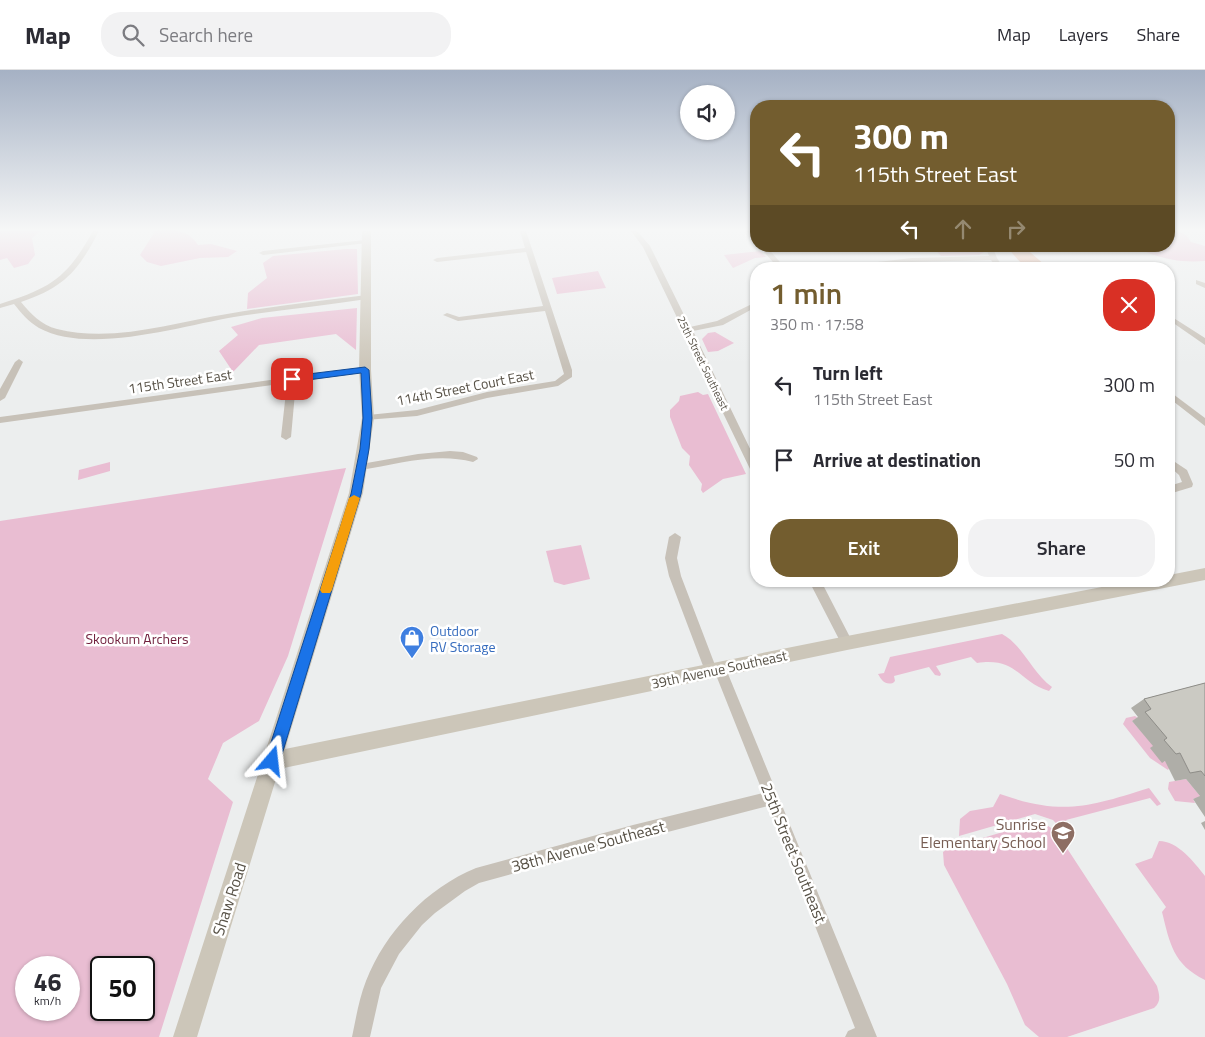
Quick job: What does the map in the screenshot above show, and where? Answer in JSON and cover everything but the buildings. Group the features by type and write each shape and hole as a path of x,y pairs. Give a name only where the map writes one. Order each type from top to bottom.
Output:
{"main road":[{"name":"Shaw Road","path":"185,1037 356,494 368,418 365,370 366,276"},
{"name":"39th Avenue Southeast","path":"1175,580 1205,574"},
{"name":"39th Avenue Southeast","path":"272,761 847,643 1137,587"}],"street":[{"path":"0,306 16,302 41,291 65,276"},
{"path":"447,315 458,319 548,308 538,276"},
{"name":"25th Street Southeast","path":"661,276 750,459"},
{"path":"16,302 32,321 42,327 62,333 93,335 130,334 226,316 367,298"},
{"path":"687,330 720,323 750,307"},
{"name":"114th Street Court East","path":"368,418 442,408 487,395 558,383 569,375 548,308"},
{"path":"1175,321 1205,342"},
{"path":"0,398 19,362"},
{"name":"115th Street East","path":"0,420 365,370"},
{"path":"286,436 292,379"},
{"path":"1175,399 1205,423"},
{"path":"361,467 448,454 463,455 472,459"},
{"path":"1175,466 1183,473 1188,484 1175,488"},
{"name":"25th Street Southeast","path":"675,537 671,558 675,576 772,798 862,1036"},
{"path":"818,587 847,643"},
{"name":"38th Avenue Southeast","path":"361,1037 369,1000 378,974 396,944 416,920 440,897 476,876 633,833 772,798"}],"green space":[{"path":"267,276 358,276 358,294 247,309 248,293 267,278"},
{"path":"600,276 606,288 557,294 552,278"},
{"path":"357,308 356,350 336,334 259,345 233,372 219,351 238,335 231,327 262,318"},
{"path":"715,332 734,343 718,351 708,352 702,339 708,333"},
{"path":"698,392 703,395 708,394 746,474 723,479 703,493 701,490 702,484 689,465 690,456 682,448 670,417 670,410 679,401 680,396"},
{"path":"110,462 110,471 78,480 79,470"},
{"name":"Skookum Archers","path":"346,468 288,656 259,721 223,743 208,779 233,802 159,1037 0,1037 0,521"},
{"path":"581,545 590,579 564,585 554,582 546,551"},
{"path":"1002,634 1016,645 1052,687 1049,691 1030,682 1010,667 991,662 977,663 971,657 936,666 941,674 940,676 935,675 929,667 894,676 895,681 893,683 886,683 878,674 884,673 890,657"},
{"path":"1135,716 1138,718 1132,721 1154,746 1151,748 1162,762 1166,761 1170,767 1168,770 1150,758 1123,724 1126,718"},
{"path":"1186,779 1201,797 1193,799 1195,803 1175,801 1168,789 1169,782"},
{"path":"1149,788 1161,804 1157,806 1150,798 1066,820 1072,831 1065,833 1053,820 1035,814 959,836 960,819 970,811 993,807 1000,794 1022,801 1059,807 1092,804"},
{"path":"1036,822 1049,826 1059,836 1157,986 1159,1000 1154,1008 1067,1037 1039,1037 1025,1025 1007,984 944,865 943,852 949,848"},
{"path":"1159,841 1173,844 1179,848 1205,876 1205,980 1186,967 1174,952 1162,912 1166,907 1135,864 1152,858"}],"slow traffic":[{"path":"326,590 354,498"}],"place":[{"name":"Outdoor RV Storage","path":"412,659"},
{"name":"Sunrise Elementary School","path":"1063,854"}],"route":[{"path":"272,761 356,494 368,418 365,370 292,379"}]}
